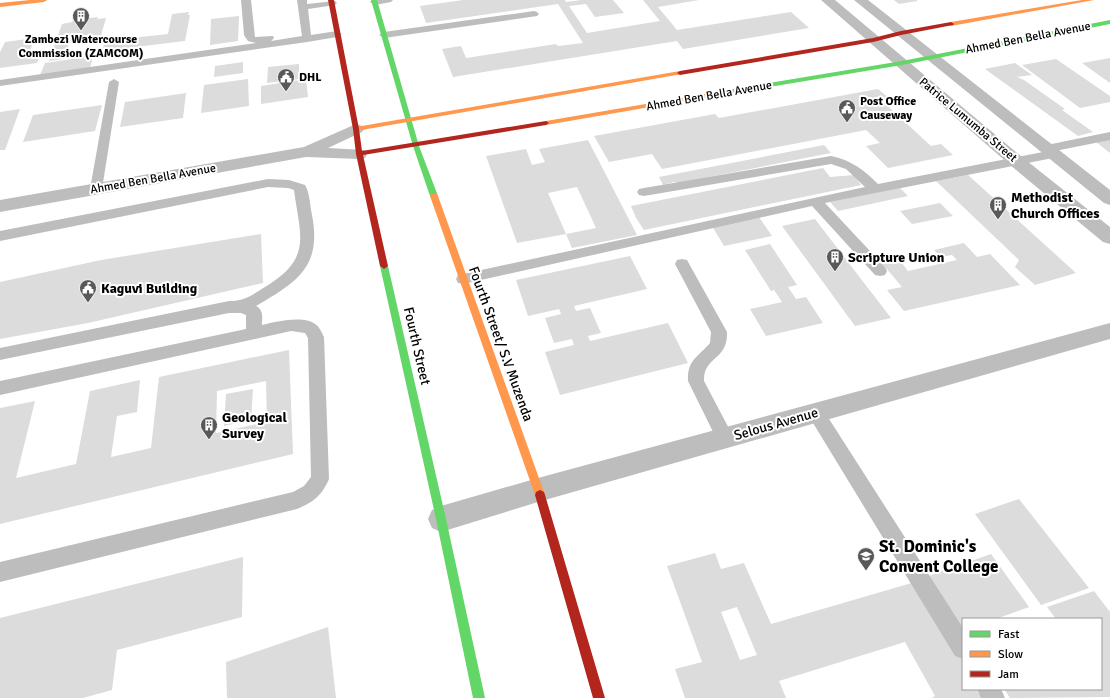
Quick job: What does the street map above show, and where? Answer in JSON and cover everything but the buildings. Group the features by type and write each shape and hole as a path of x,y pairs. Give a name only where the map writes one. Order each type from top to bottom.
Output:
{"main road":[{"path":"0,5 44,0"},
{"name":"Ahmed Ben Bella Avenue","path":"356,129 873,40 901,33 1091,0"},
{"name":"Fourth Street/ S.V Muzenda","path":"375,1 416,146 538,490 599,698"},
{"name":"Fourth Street","path":"332,2 356,129 359,154 441,519 479,698"},
{"name":"Ahmed Ben Bella Avenue","path":"359,154 416,146 902,63 1110,22"}],"street":[{"name":"Patrice Lumumba Street","path":"827,0 1016,161 1110,237"},
{"name":"Patrice Lumumba Street","path":"860,0 1110,199"},
{"name":"Ahmed Ben Bella Avenue","path":"306,152 356,129"},
{"name":"Ahmed Ben Bella Avenue","path":"0,206 306,152 359,154"},
{"name":"Selous Avenue","path":"441,519 538,490 1110,331"}],"lane":[{"path":"246,0 249,35 252,39 258,40 337,34"},
{"path":"375,1 388,0"},
{"path":"307,36 302,4 332,2"},
{"path":"384,35 534,14"},
{"path":"0,83 307,36"},
{"path":"96,189 114,82"},
{"path":"463,279 815,201 1016,161 1110,136"},
{"path":"644,192 831,160 842,161 852,167 876,189"},
{"path":"0,236 268,184 289,184 300,188 308,240 304,257 289,279 243,307"},
{"path":"815,201 880,271"},
{"path":"682,264 719,332 721,339 718,347 696,366 694,372 696,381 725,438"},
{"path":"0,354 229,307 243,307 254,312 254,333"},
{"path":"0,388 291,325 310,328 316,337 320,479 311,492 297,500 0,572"},
{"path":"816,413 962,646"}],"traffic: fast":[{"path":"374,0 416,146 434,196"},
{"path":"763,86 902,63 1110,22"},
{"path":"384,266 441,519 479,698"}],"traffic: slow":[{"path":"0,5 44,0"},
{"path":"951,24 1091,0"},
{"path":"356,129 680,73"},
{"path":"546,123 763,86"},
{"path":"434,196 540,495"}],"traffic: jam":[{"path":"331,0 356,129 359,154 384,266"},
{"path":"680,73 873,40 901,33 951,24"},
{"path":"359,154 546,123"},
{"path":"540,495 599,698"}],"place":[{"name":"Zambezi Watercourse Commission (ZAMCOM)","path":"81,31"},
{"name":"DHL","path":"286,92"},
{"name":"Post Office Causeway","path":"847,123"},
{"name":"Methodist Church Offices","path":"998,220"},
{"name":"Scripture Union","path":"835,272"},
{"name":"Kaguvi Building","path":"88,303"},
{"name":"Geological Survey","path":"209,440"},
{"name":"St. Dominic's Convent College","path":"866,571"}]}
